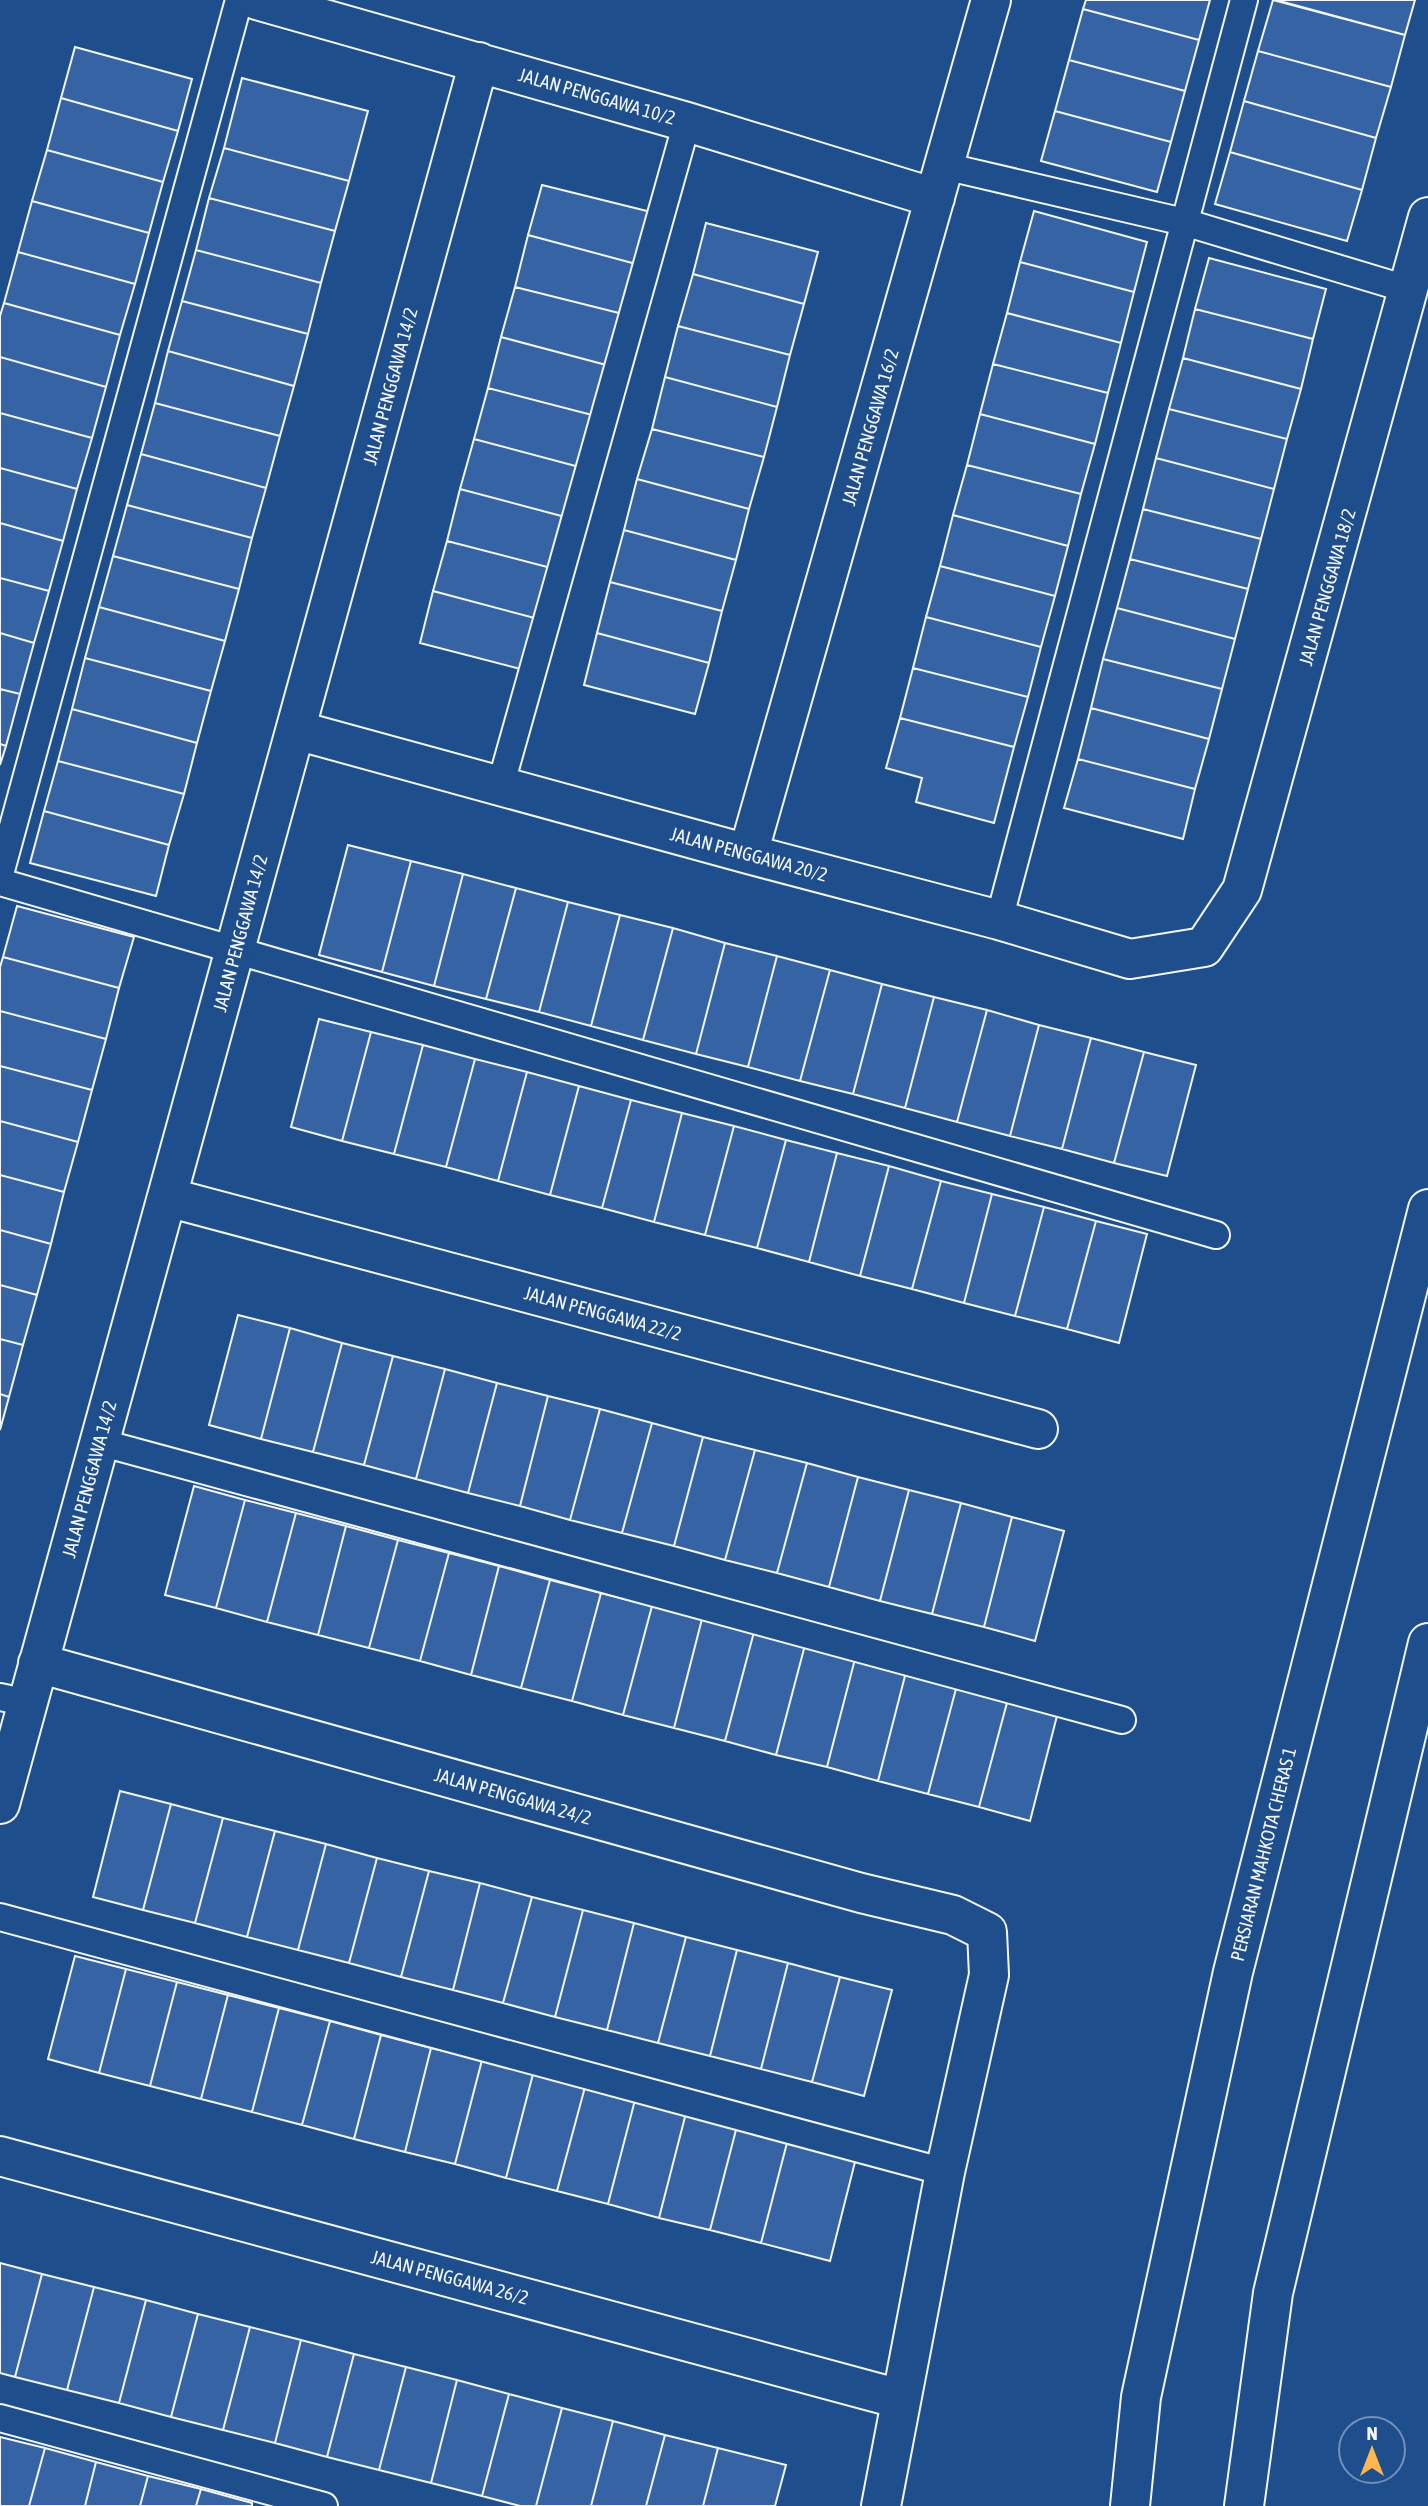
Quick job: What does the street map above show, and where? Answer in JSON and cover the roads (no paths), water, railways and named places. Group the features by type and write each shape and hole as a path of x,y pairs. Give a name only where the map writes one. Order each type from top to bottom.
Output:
{"street":[{"name":"JALAN PENGGAWA 10/2","path":"257,0 687,122 939,182"},
{"name":"JALAN PENGGAWA 16/2","path":"748,854 991,0"},
{"name":"JALAN PENGGAWA 14/2","path":"0,1804 14,1700 38,1663 479,62"},
{"name":"JALAN PENGGAWA 18/2","path":"1204,947 1242,890 1428,217"},
{"name":"JALAN PENGGAWA 20/2","path":"296,730 999,920 1130,959 1204,947"},
{"name":"JALAN PENGGAWA 22/2","path":"167,1197 1038,1429"},
{"name":"PERSIARAN MAHKOTA CHERAS 1","path":"1130,2506 1141,2398 1233,1972 1428,1209"},
{"path":"1244,2506 1273,2293 1428,1643"},
{"name":"JALAN PENGGAWA 24/2","path":"38,1663 861,1893 953,1915 987,1932 989,1975 944,2172"},
{"name":"JALAN PENGGAWA 26/2","path":"0,2156 901,2399"},
{"path":"881,2506 944,2172"}],"lane":[{"path":"0,874 239,0"},
{"path":"999,920 1244,0"},
{"path":"500,786 687,122"},
{"path":"939,182 1184,222 1410,289"},
{"path":"0,882 1216,1235"},
{"path":"99,1442 1122,1720"},
{"path":"0,1917 944,2172"},
{"path":"0,2418 324,2506"}]}
